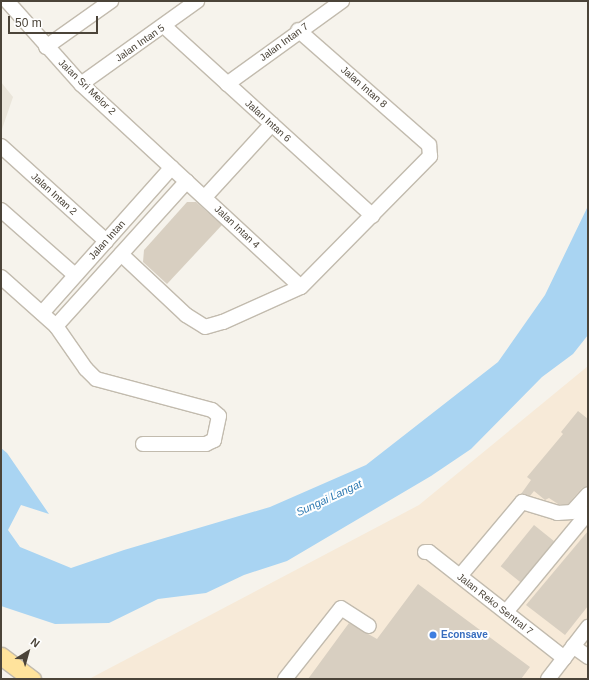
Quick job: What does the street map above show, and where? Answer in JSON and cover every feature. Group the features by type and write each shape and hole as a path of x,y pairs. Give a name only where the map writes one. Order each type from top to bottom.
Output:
{"main road":[{"path":"1,656 32,679"}],"street":[{"name":"Jalan Sri Melor 2","path":"7,1 46,47 81,84 172,167"},
{"path":"46,47 111,1"},
{"name":"Jalan Intan 5","path":"81,84 198,1"},
{"name":"Jalan Intan 7","path":"228,84 298,30 339,2"},
{"name":"Jalan Intan 6","path":"164,26 373,216"},
{"name":"Jalan Intan 8","path":"298,30 429,145 430,156 373,216"},
{"path":"205,197 272,124"},
{"name":"Jalan Intan 2","path":"1,148 106,241"},
{"name":"Jalan Intan 4","path":"172,167 302,287"},
{"name":"Jalan Intan","path":"42,313 172,167"},
{"path":"56,326 187,181"},
{"path":"1,210 75,275"},
{"path":"121,254 186,315 205,327 302,287 373,216"},
{"path":"1,277 56,326 86,369 96,379 212,410 219,416 214,440 206,444 143,444"},
{"path":"460,576 522,502 557,514 572,512 588,494"},
{"path":"506,612 588,513"},
{"name":"Jalan Reko Sentral 7","path":"426,552 429,552 564,658"},
{"path":"285,679 341,608 369,626"},
{"path":"548,679 588,627"},
{"path":"573,646 588,657"}],"shaded area":[{"path":"1,82 13,97 1,132"},
{"path":"588,366 588,679 89,679 419,505"}],"water":[{"name":"Sungai Langat","path":"588,206 588,335 573,354 542,377 471,449 431,476 287,561 244,575 206,593 158,599 109,623 55,624 1,606 1,448 7,453 49,514 21,505 8,530 20,547 71,568 124,550 270,507 366,465 498,362 545,295"}],"building":[{"path":"187,202 196,202 222,225 167,284 143,262 144,250"},
{"path":"578,411 588,419 588,486 582,488 568,504 558,504 549,498 545,500 534,491 530,496 521,494 531,480 527,477 563,434 561,432"},
{"path":"534,525 554,541 521,583 501,566"},
{"path":"588,531 588,606 565,635 526,605"},
{"name":"Econsave","path":"418,584 530,667 521,679 308,679 349,623 377,639"}],"place":[{"name":"Econsave","path":"433,635"}]}
